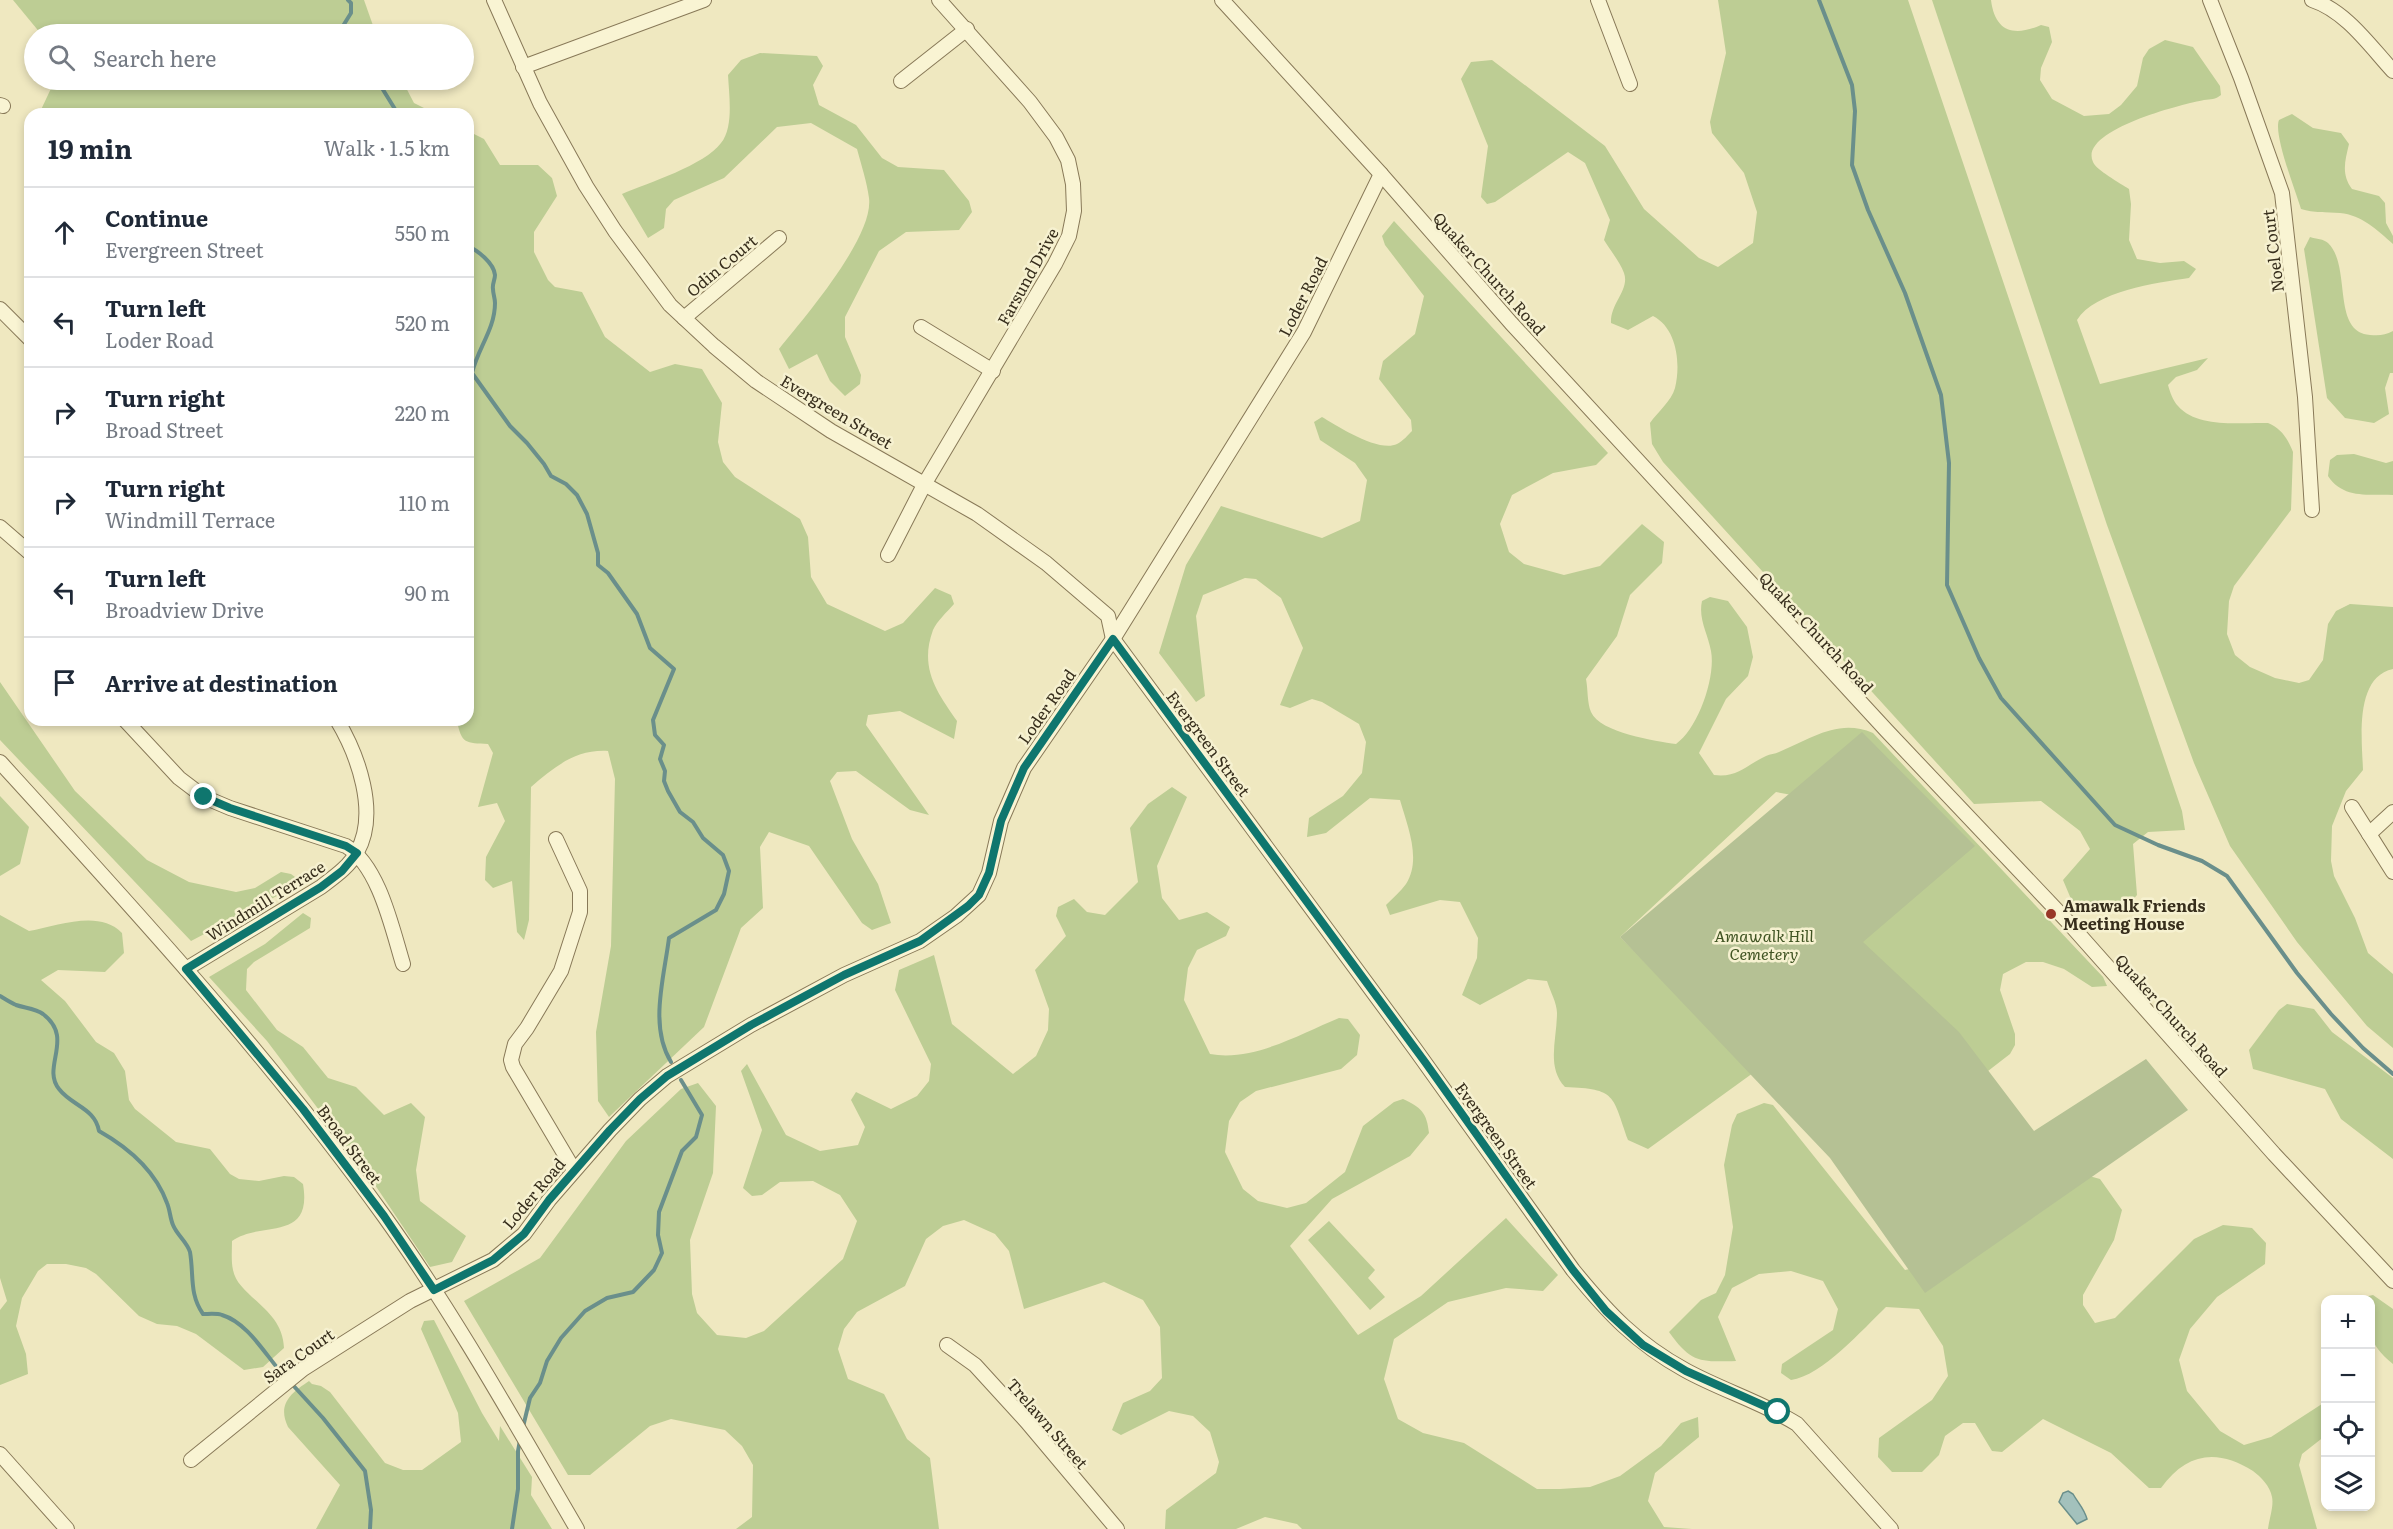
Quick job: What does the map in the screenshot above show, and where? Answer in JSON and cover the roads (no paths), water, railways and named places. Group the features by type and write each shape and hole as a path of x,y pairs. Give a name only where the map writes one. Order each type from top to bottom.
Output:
{"street":[{"name":"Evergreen Street","path":"494,0 540,104 609,222 670,305 756,381 831,430 976,514 1046,563 1108,616 1113,639 1425,1062 1573,1270 1606,1311 1643,1345 1686,1371 1778,1412 1797,1424 1891,1529"},
{"path":"523,67 704,0"},
{"name":"Farsund Drive","path":"888,555 925,483 993,371 1069,236 1074,211 1073,184 1068,160 1056,137 1030,102 968,29 939,0"},
{"name":"Quaker Church Road","path":"1222,0 1381,174 1511,323 1887,731 2068,922 2274,1154 2393,1281"},
{"path":"1598,0 1629,84"},
{"name":"Noel Court","path":"2210,0 2282,193 2305,397 2312,510"},
{"path":"2312,0 2346,20 2393,71"},
{"path":"901,81 968,29"},
{"name":"Loder Road","path":"434,1290 493,1260 524,1234 574,1170 640,1099 667,1076 751,1025 844,975 920,941 968,906 979,895 989,873 1001,821 1024,768 1113,639 1304,332 1381,174"},
{"name":"Odin Court","path":"684,318 779,238"},
{"path":"0,309 24,333"},
{"path":"921,327 993,371"},
{"path":"0,527 24,548"},
{"path":"131,726 179,778 204,797 230,808 346,846 357,853 368,868 386,908 403,964"},
{"path":"340,726 360,768 366,806 363,837 357,853"},
{"name":"Broad Street","path":"0,762 186,969 303,1109 384,1216 434,1290 577,1529"},
{"path":"2352,807 2393,872"},
{"path":"2369,834 2393,812"},
{"path":"556,839 580,891 580,912 561,971 515,1044 511,1060 574,1170"},
{"name":"Windmill Terrace","path":"186,969 321,887 342,871 357,853"},
{"name":"Sara Court","path":"191,1460 303,1369 410,1301 434,1290"},
{"name":"Trelawn Street","path":"946,1346 975,1365 1027,1422 1117,1529"},
{"path":"0,1454 67,1529"}],"water":[{"path":"2068,1491 2073,1494 2087,1519 2077,1524 2059,1502 2063,1493"}],"waterway":[{"path":"344,24 351,13 351,3 348,0"},
{"path":"1819,0 1852,85 1855,111 1852,165 1868,210 1905,293 1941,395 1949,463 1947,585 1979,658 2001,698 2115,825 2158,845 2202,861 2227,876 2297,973 2331,1014 2363,1048 2393,1074"},
{"path":"383,90 394,108"},
{"path":"474,250 488,262 495,275 493,287 495,303 492,321 474,367"},
{"path":"474,376 510,426 527,443 551,476 566,484 577,495 587,514 598,553 598,565 608,573 637,614 650,648 674,669 653,720 655,735 664,745 660,759 665,771 664,781 680,812 693,822 703,838 723,855 729,871 724,894 716,910 669,938 659,1017 664,1048 671,1062"},
{"path":"0,996 16,1005 40,1012 52,1023 57,1042 53,1071 54,1080 59,1089 93,1117 99,1131 131,1153 156,1180 167,1203 173,1225 190,1252 194,1292 203,1314 220,1314 241,1325 286,1378"},
{"path":"523,1427 530,1398 540,1383 547,1361 561,1338 585,1311 607,1298 633,1292 654,1270 662,1253 658,1235 659,1212 682,1151 696,1137 702,1115 681,1080"},
{"path":"291,1383 323,1418 365,1471 371,1510 370,1529"},
{"path":"512,1529 518,1489 520,1440"}],"place":[{"name":"Amawalk Friends Meeting House","path":"2051,914"}],"park label":[{"name":"Amawalk Hill Cemetery","path":"1764,944"}]}
